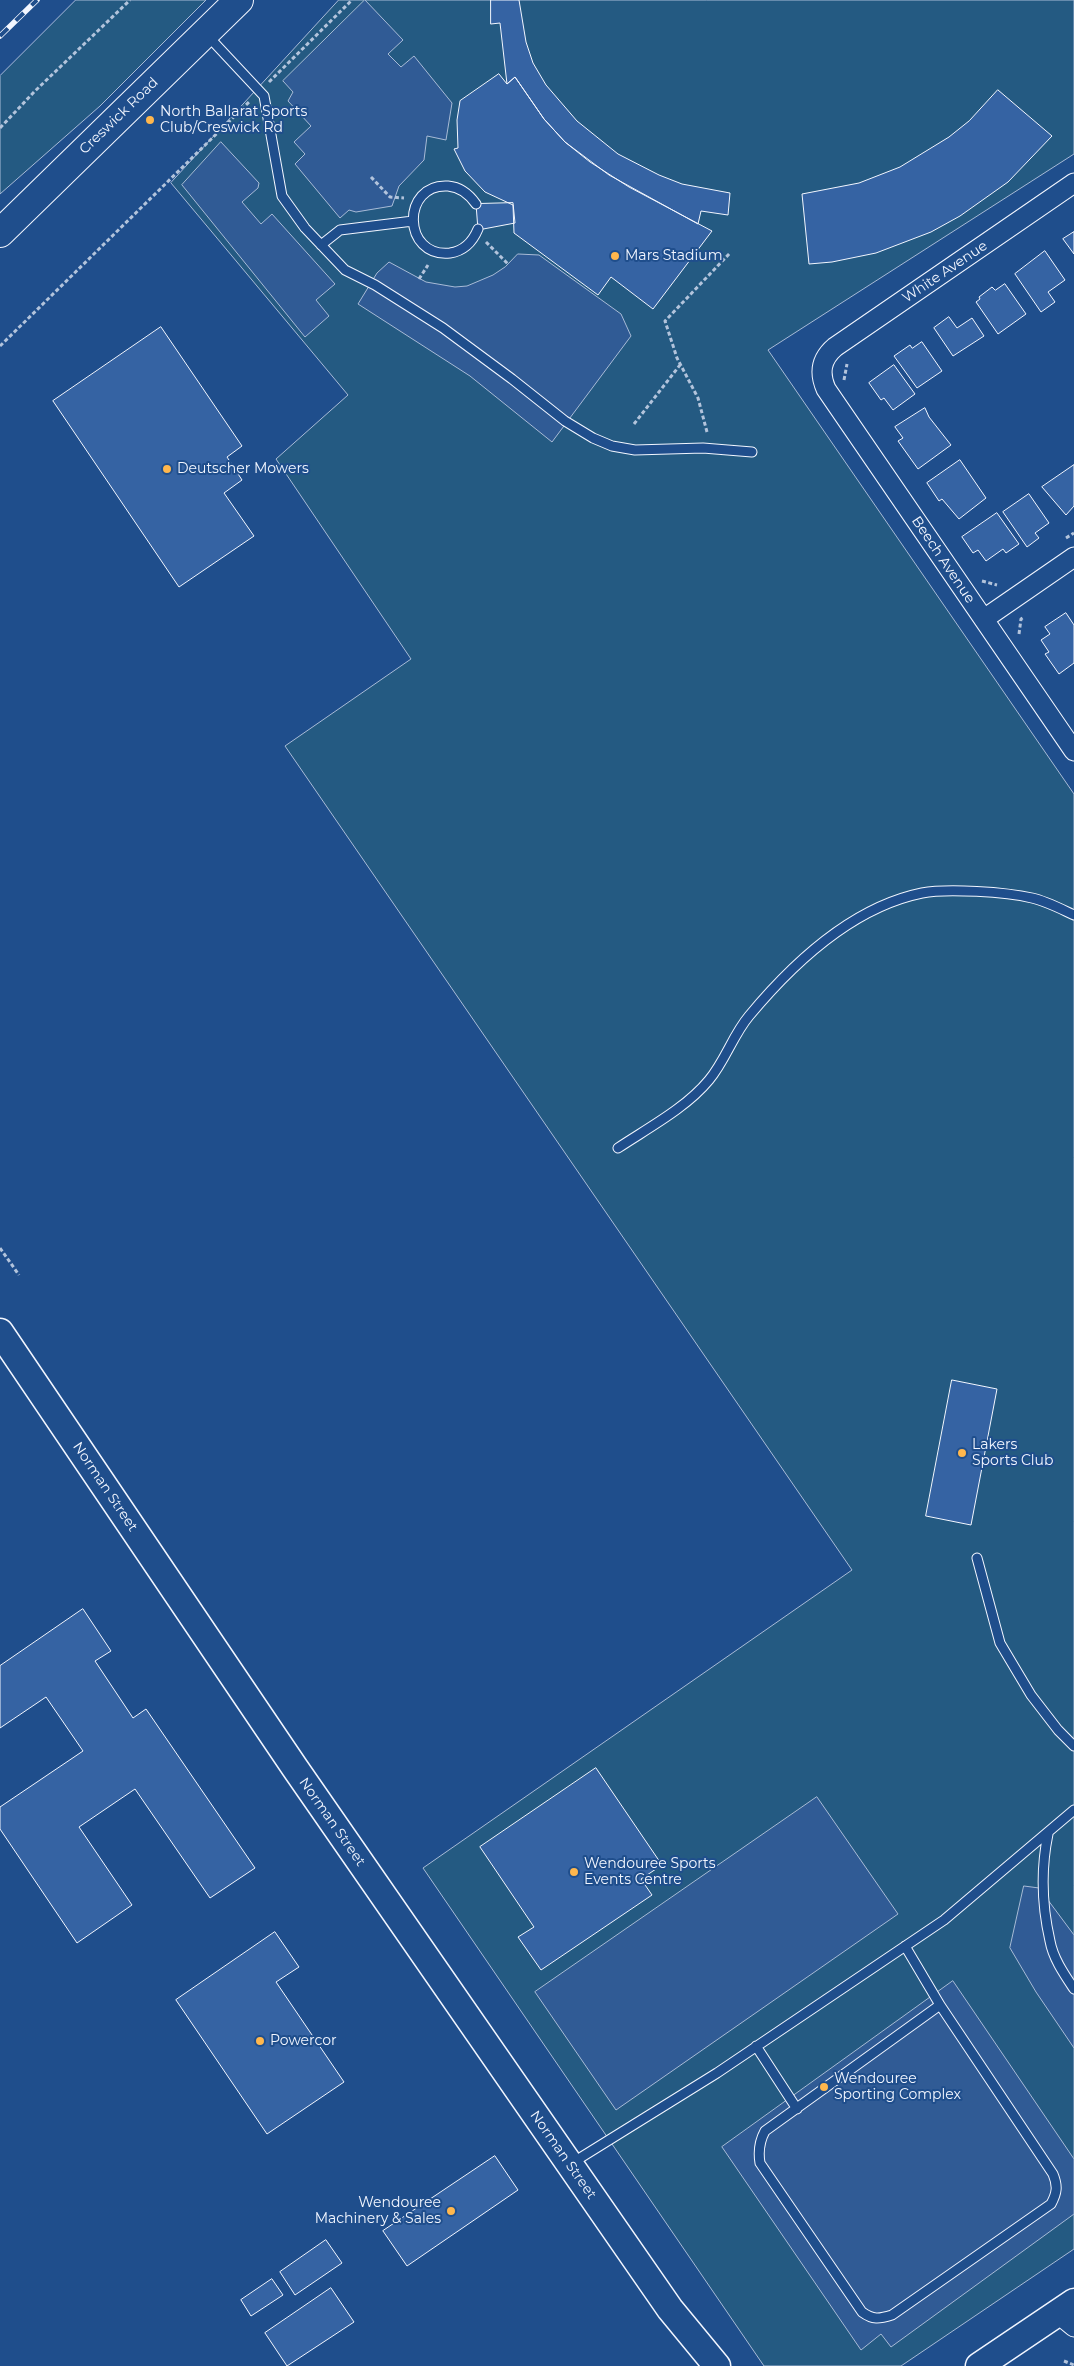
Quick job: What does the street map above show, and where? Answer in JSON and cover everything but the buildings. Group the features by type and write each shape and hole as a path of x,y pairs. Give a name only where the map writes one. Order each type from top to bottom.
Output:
{"highway":[{"name":"Creswick Road","path":"0,233 239,0"}],"main road":[{"name":"Norman Street","path":"0,1332 295,1768 570,2165 670,2309 717,2366"},
{"name":"Norman Street","path":"670,2309 702,2366"},
{"path":"979,2366 1068,2314"}],"street":[{"name":"White Avenue","path":"822,366 829,352 835,347 1074,183"},
{"name":"Beech Avenue","path":"822,366 821,375 826,389 1074,751"},
{"path":"984,619 1074,557"}],"lane":[{"path":"205,33 261,90 268,105 273,152 282,196 294,214 346,270 375,285 443,328 565,421 592,438 612,446 635,450 710,449 752,452"},
{"path":"476,204 465,192 450,186 434,188 419,200 413,212 412,222 416,234 422,243 432,250 442,253 464,248 472,240 478,229"},
{"path":"321,245 340,230 412,222"},
{"path":"618,1148 688,1100 709,1080 747,1017 786,976 838,931 880,907 923,893 975,892 1033,898 1074,915"},
{"path":"976,1558 1000,1643 1031,1694 1058,1730 1074,1746"},
{"path":"570,2165 654,2114 944,1920 1048,1834 1074,1810"},
{"path":"1048,1834 1043,1886 1050,1942 1060,1967 1074,1989"},
{"path":"905,1946 940,2005 1053,2174 1057,2185 1056,2194 1051,2204 892,2315 872,2319 862,2312 760,2163 758,2153 760,2141 765,2131 940,2005"},
{"path":"756,2046 797,2109"}],"path":[{"path":"0,128 28,98 130,0"},
{"path":"0,346 352,0"},
{"path":"371,177 390,197 419,200"},
{"path":"490,246 509,265"},
{"path":"707,432 698,398 680,365 666,330 665,318 730,253"},
{"path":"849,387 844,379 847,364 855,358"},
{"path":"634,424 680,365"},
{"path":"977,574 983,582 997,586"},
{"path":"0,1248 19,1275"},
{"path":"1064,2362 1074,2365"}],"shaded area":[{"path":"76,0 206,0 100,106 0,194 0,76"},
{"path":"339,0 1074,0 1074,154 768,350 1074,794 1074,2249 901,2366 764,2366 423,1868 852,1570 285,746 411,659 276,459 348,395 171,183"},
{"path":"365,0 403,40 388,54 401,67 414,56 452,103 446,140 427,136 424,160 399,186 392,206 356,212 349,210 340,218 295,164 305,154 294,142 311,126 288,101 293,92 283,81"},
{"path":"221,142 259,183 258,188 242,202 261,224 272,214 335,284 316,300 329,316 305,337 182,185"},
{"path":"518,254 539,255 621,314 631,336 552,442 470,376 358,304 377,273 389,262 426,282 455,287 467,286 493,275 505,267"},
{"path":"817,1797 898,1914 616,2110 535,1992"},
{"path":"1024,1886 1039,1888 1074,1935 1074,2048 1036,1992 1010,1948"},
{"path":"953,1981 1074,2159 1074,2214 891,2347 881,2334 861,2350 722,2147"}],"railway":[{"path":"0,36 37,0"}],"place":[{"name":"North Ballarat Sports Club/Creswick Rd","path":"150,120"},
{"name":"Mars Stadium","path":"615,256"},
{"name":"Deutscher Mowers","path":"167,469"},
{"name":"Lakers Sports Club","path":"962,1453"},
{"name":"Wendouree Sports Events Centre","path":"574,1872"},
{"name":"Powercor","path":"260,2041"},
{"name":"Wendouree Sporting Complex","path":"824,2087"},
{"name":"Wendouree Machinery & Sales","path":"451,2211"}]}
